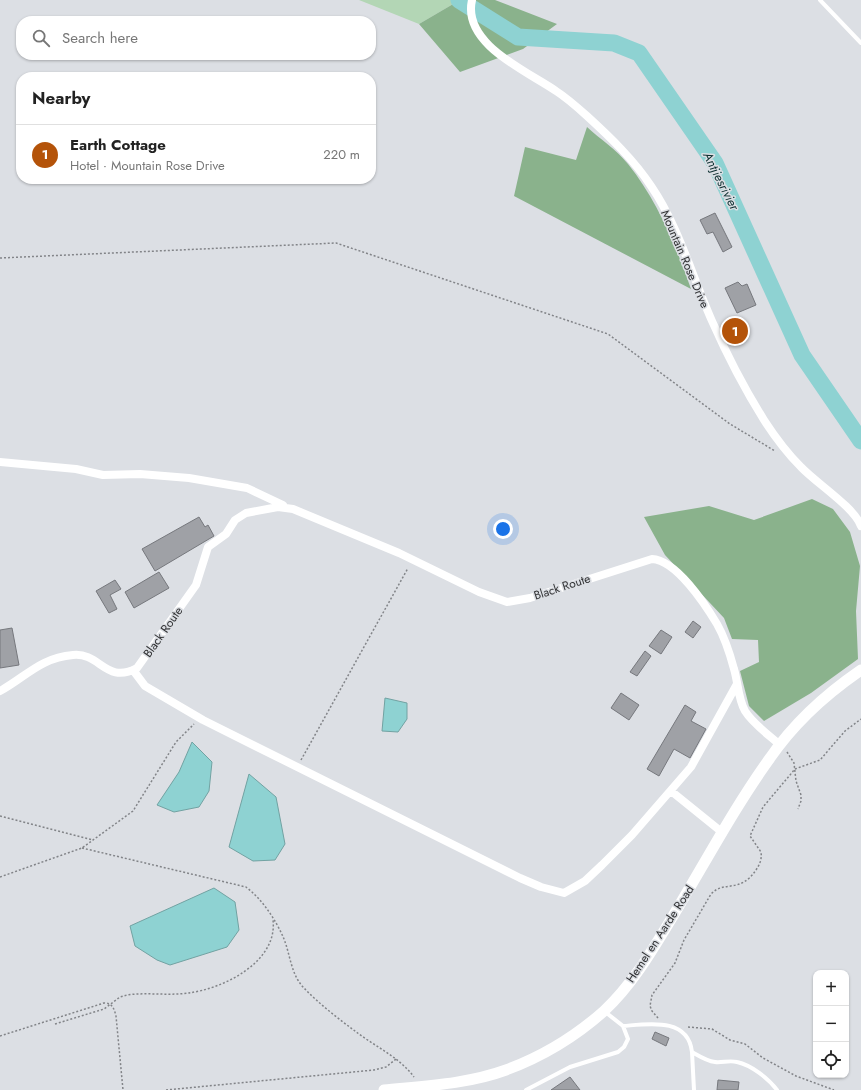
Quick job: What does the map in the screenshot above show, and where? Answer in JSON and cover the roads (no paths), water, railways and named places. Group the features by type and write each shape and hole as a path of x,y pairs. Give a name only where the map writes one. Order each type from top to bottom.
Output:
{"main road":[{"name":"Hemel en Aarde Road","path":"384,1090 424,1088 490,1075 527,1061 562,1042 604,1011 640,969 752,785 780,745 819,702 861,670"}],"street":[{"name":"Mountain Rose Drive","path":"471,2 472,17 476,30 490,46 504,58 530,73 569,101 606,134 651,186 676,231 712,321 725,348 764,420 781,444 802,468 853,513 861,526"},
{"name":"Black Route","path":"0,462 76,469 103,475 140,474 189,478 247,488 272,501 413,560 479,592 506,602 530,598 652,559 661,560 680,574 698,596 717,624 726,644 744,708 752,719 780,745"},
{"name":"Black Route","path":"133,670 137,668 196,585 208,547 226,534 235,520 246,513 278,507 293,509"},
{"path":"0,691 42,662 75,654 88,657 109,670 120,674 128,673 133,670 145,686 203,720 520,878 541,887 564,893 585,881 602,865 632,835 692,767 737,684"},
{"path":"671,791 723,834"}],"lane":[{"path":"820,0 861,43"},
{"path":"526,1090 570,1067 621,1050 628,1039 623,1026 604,1011"},
{"path":"623,1026 665,1025 673,1027 686,1035 691,1045 694,1090"},
{"path":"692,1052 708,1060 716,1062 731,1061 747,1066 765,1078 777,1090"}],"water":[{"path":"385,698 407,703 407,719 398,732 382,731"},
{"path":"192,742 212,762 209,791 199,807 174,812 157,805 179,772"},
{"path":"249,774 276,797 285,844 275,860 253,861 229,847"},
{"path":"214,888 235,902 239,930 227,947 170,965 157,960 135,946 130,926"}],"waterway":[{"name":"Antjiesrivier","path":"459,0 518,37 614,43 639,53 715,163 802,355 861,441"}],"place":[{"name":"Earth Cottage","path":"735,331"}]}
